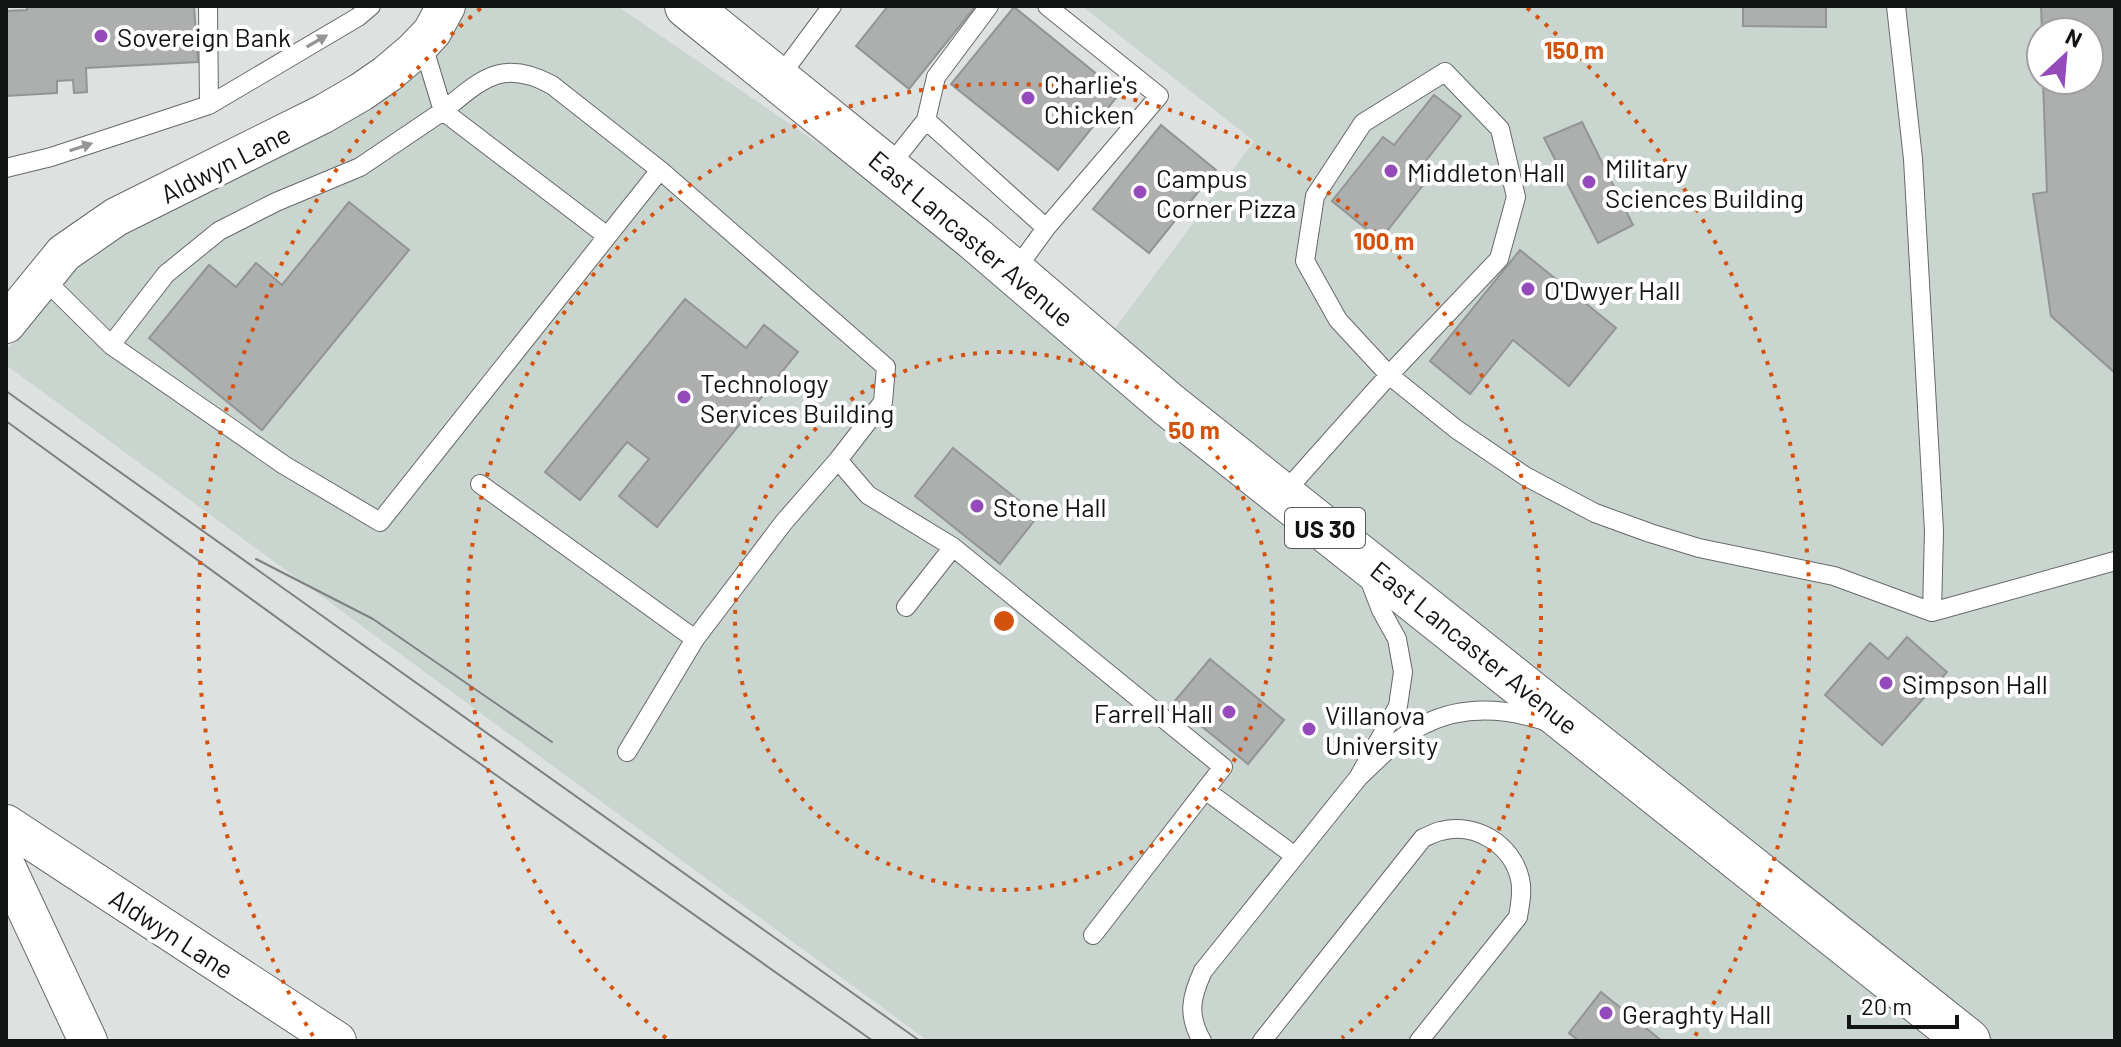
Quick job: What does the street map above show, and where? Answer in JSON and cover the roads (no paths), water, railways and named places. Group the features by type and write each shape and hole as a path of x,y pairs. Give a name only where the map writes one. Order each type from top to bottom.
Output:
{"highway":[{"name":"East Lancaster Avenue","path":"688,6 1014,272 1169,405 1968,1041"}],"street":[{"name":"Aldwyn Lane","path":"6,324 64,253 116,217 323,114 387,74 432,32 446,6"},
{"name":"Aldwyn Lane","path":"6,824 337,1041"},
{"path":"6,866 88,1041"}],"lane":[{"path":"208,6 209,105"},
{"path":"6,168 51,157 209,105 358,17 371,6"},
{"path":"778,79 832,6"},
{"path":"888,168 926,120 936,77 989,6"},
{"path":"1014,272 1046,228 1159,96 1047,6"},
{"path":"1896,6 1914,174 1934,531 1932,612"},
{"path":"422,42 443,111 607,236"},
{"path":"111,345 166,274 219,231 276,202 360,167 491,76 512,72 533,75 552,85 660,170 886,367 883,402 784,522 695,639 627,752"},
{"path":"1283,494 1389,375 1499,259 1516,197 1500,129 1445,72 1363,123 1315,196 1305,261 1338,320 1389,375 1456,429 1525,476 1595,513 1699,548 1834,576 1932,612 2115,561"},
{"path":"926,120 1046,228"},
{"path":"43,278 111,345 284,465 380,522 660,170"},
{"path":"838,460 868,495 953,547 1223,767 1093,935"},
{"path":"480,484 695,639"},
{"path":"906,607 953,547"},
{"path":"1358,778 1398,706 1403,672 1397,639 1381,610 1360,555"},
{"path":"1202,1041 1195,1029 1192,1009 1194,989 1203,971 1358,778 1393,745 1425,724 1460,712 1497,710 1583,733"},
{"path":"1205,790 1295,856"},
{"path":"1262,1041 1423,838 1442,830 1462,829 1481,833 1498,843 1512,859 1520,877 1522,897 1518,917 1419,1041"}],"tram line":[{"path":"6,391 920,1041"},
{"path":"6,421 411,715 873,1041"},
{"path":"256,559 373,619 552,742"}],"place":[{"name":"Sovereign Bank","path":"101,36"},
{"name":"Charlie's Chicken","path":"1028,98"},
{"name":"Middleton Hall","path":"1391,171"},
{"name":"Military Sciences Building","path":"1589,182"},
{"name":"Campus Corner Pizza","path":"1140,192"},
{"name":"O'Dwyer Hall","path":"1528,289"},
{"name":"Technology Services Building","path":"684,397"},
{"name":"Stone Hall","path":"977,506"},
{"name":"Simpson Hall","path":"1886,683"},
{"name":"Farrell Hall","path":"1229,712"},
{"name":"Villanova University","path":"1309,729"},
{"name":"Geraghty Hall","path":"1606,1013"}]}
